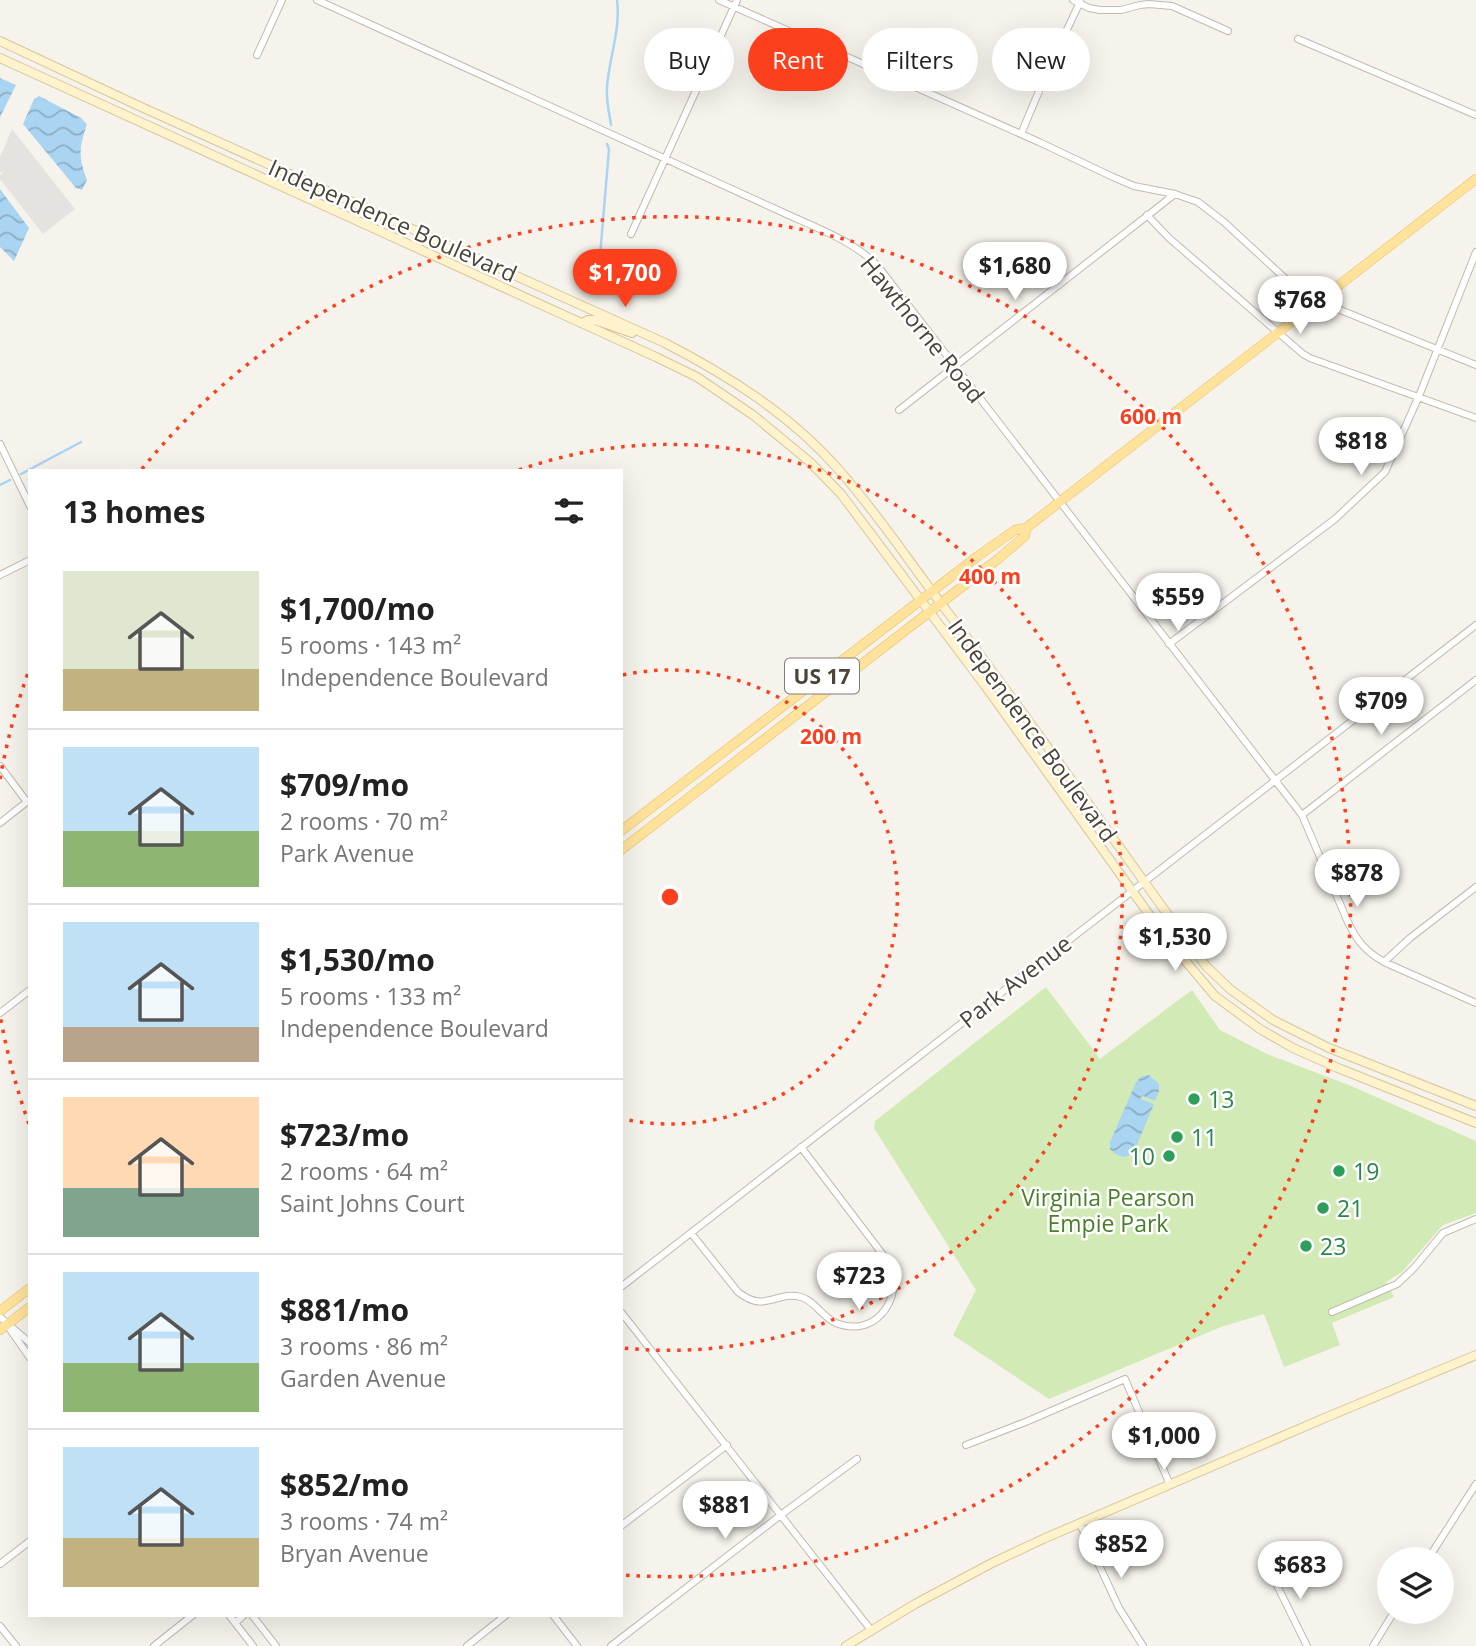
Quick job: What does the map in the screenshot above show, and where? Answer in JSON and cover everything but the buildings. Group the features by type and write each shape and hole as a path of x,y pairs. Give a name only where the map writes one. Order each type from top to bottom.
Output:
{"main road":[{"name":"Independence Boulevard","path":"0,41 665,343 734,381 778,413 820,450 853,487 999,679 1206,966 1252,1007 1305,1038 1476,1106"},
{"name":"Independence Boulevard","path":"0,58 656,357 696,377 738,404 810,463 848,503 986,687 1166,938 1215,996 1253,1025 1293,1048 1476,1123"},
{"name":"US 17","path":"623,829 932,592 1015,530 1026,528 1476,179"},
{"path":"582,323 595,320 665,343"},
{"name":"US 17","path":"623,848 998,559 1025,536 1026,528"},
{"path":"0,1311 28,1290"},
{"path":"4,1327 28,1309"},
{"path":"846,1646 973,1572 1043,1539 1476,1355"}],"street":[{"path":"257,55 282,0"},
{"name":"Hawthorne Road","path":"317,0 782,212 862,252 877,265 956,366 1302,815 1354,936 1365,950 1384,962 1476,1003"},
{"path":"719,0 735,3 1133,186 1186,197 1205,206 1313,302 1328,305 1476,365"},
{"path":"1021,134 1078,1 1096,9 1126,10 1140,5 1172,6 1228,31"},
{"path":"631,234 735,3"},
{"path":"1298,39 1476,115"},
{"path":"899,410 1175,194"},
{"path":"1147,215 1169,238 1277,333 1310,358 1476,418"},
{"path":"1169,643 1335,519 1385,472 1419,396 1476,252"},
{"path":"0,444 28,502"},
{"path":"0,575 28,561"},
{"name":"Park Avenue","path":"623,1285 1476,625"},
{"path":"1302,815 1476,680"},
{"path":"0,766 28,801 0,822"},
{"path":"1384,962 1410,938 1476,887"},
{"path":"0,1013 28,992"},
{"path":"691,1233 738,1292 748,1299 763,1302 802,1297 829,1319 847,1326 863,1325 877,1318 888,1306 892,1296 895,1283 893,1268 801,1147"},
{"path":"1332,1312 1397,1284 1443,1233 1476,1219"},
{"path":"0,1317 4,1327 28,1355"},
{"path":"624,1322 782,1514 871,1630"},
{"path":"4,1327 28,1342"},
{"path":"966,1445 1125,1379 1170,1485"},
{"path":"623,1524 726,1445"},
{"path":"611,1646 857,1459"},
{"path":"1436,1547 1476,1484"},
{"path":"1080,1524 1119,1608 1143,1646"},
{"path":"0,1564 28,1543"},
{"path":"1269,1569 1307,1646"},
{"path":"154,1646 190,1617"},
{"path":"230,1617 253,1646"},
{"path":"235,1623 242,1617"},
{"path":"253,1617 275,1646"},
{"path":"467,1646 503,1617"},
{"path":"555,1617 577,1646"},
{"path":"1373,1646 1387,1624"},
{"path":"0,1626 16,1646"}],"green space":[{"name":"Virginia Pearson Empie Park","path":"1046,987 1100,1059 1192,990 1220,1030 1267,1054 1349,1085 1476,1141 1476,1213 1443,1225 1402,1272 1386,1282 1394,1297 1332,1323 1340,1345 1284,1367 1264,1314 1221,1327 1049,1399 953,1335 976,1290 874,1128 875,1121"}],"shaded area":[{"path":"12,129 75,209 43,234 0,179 3,173 0,172 0,157"}],"water":[{"path":"0,78 16,85 0,117"},
{"path":"39,96 81,118 87,124 81,152 87,180 82,190 76,188 23,124 34,99"},
{"path":"0,189 29,228 14,261 0,247"},
{"path":"1149,1075 1159,1084 1159,1091 1155,1101 1141,1097 1154,1104 1134,1152 1125,1157 1119,1156 1110,1149 1110,1142 1136,1082 1142,1076"}],"waterway":[{"path":"611,125 607,87 616,33 617,0"},
{"path":"597,292 609,149 607,144"},
{"path":"30,469 81,442"},
{"path":"21,474 28,470"},
{"path":"0,485 10,480"}],"place":[{"name":"13","path":"1194,1099"},
{"name":"11","path":"1177,1137"},
{"name":"10","path":"1169,1156"},
{"name":"19","path":"1339,1171"},
{"name":"21","path":"1323,1208"},
{"name":"23","path":"1306,1246"}]}
